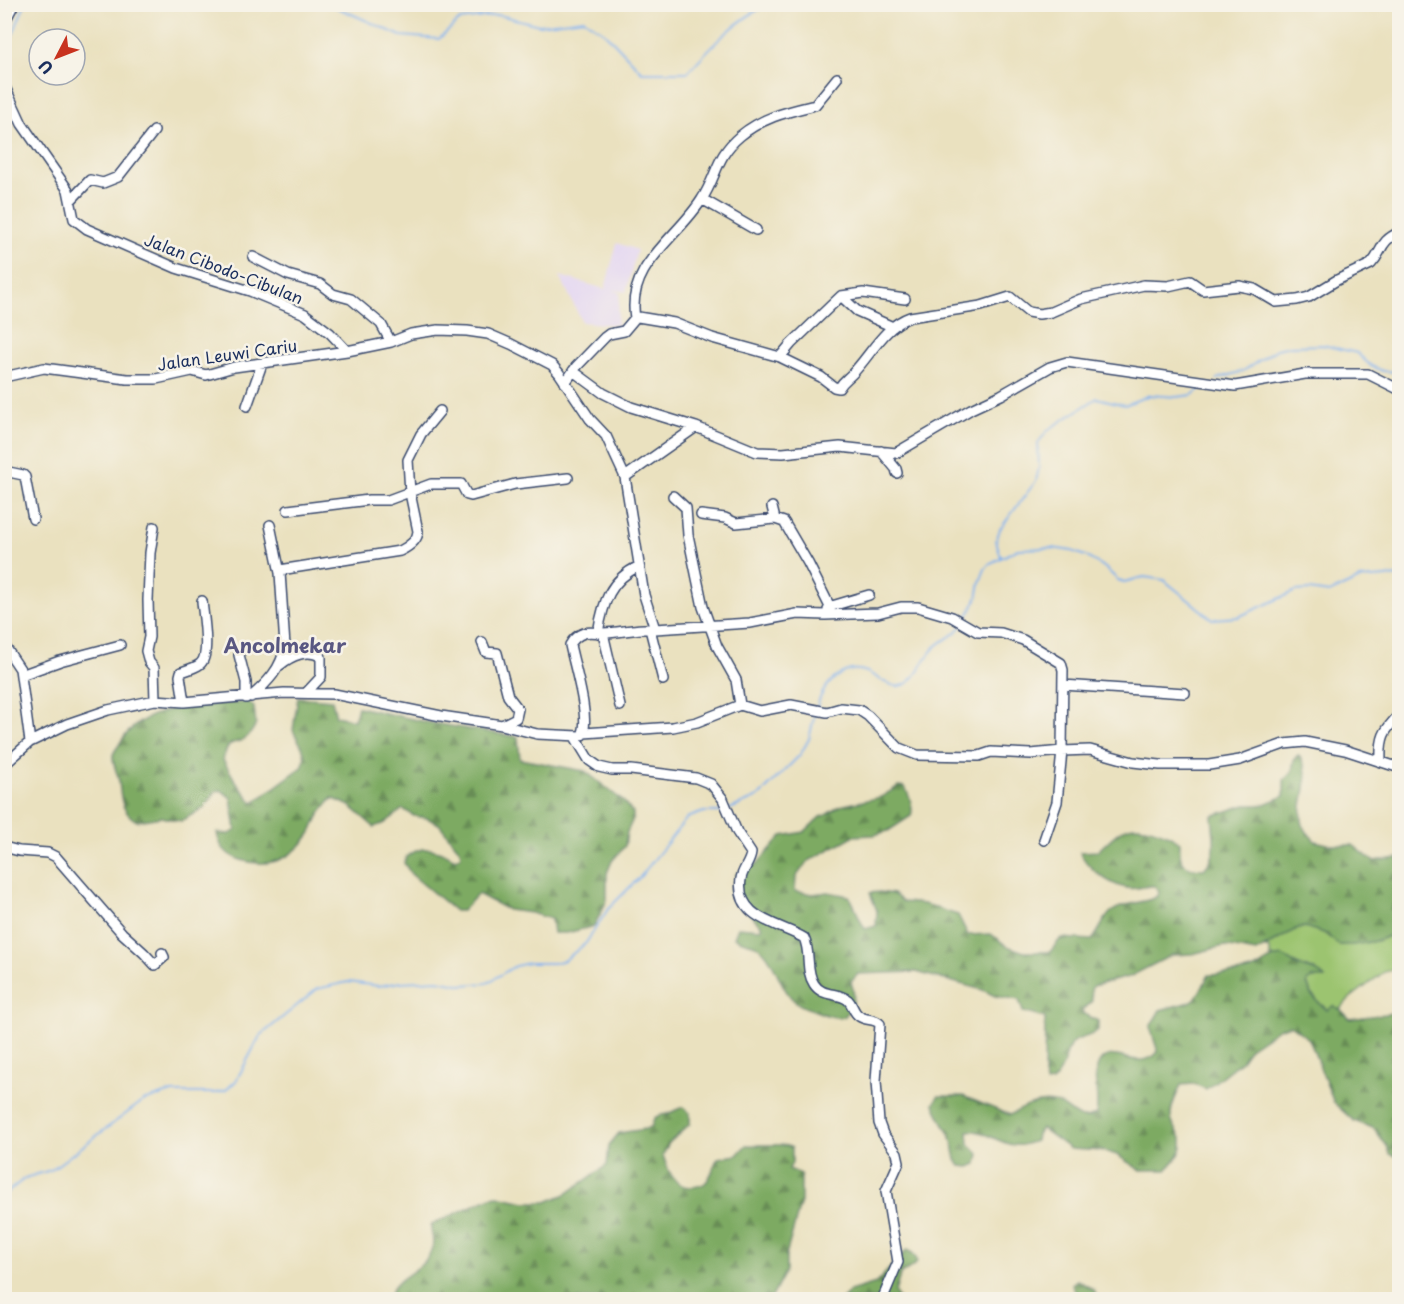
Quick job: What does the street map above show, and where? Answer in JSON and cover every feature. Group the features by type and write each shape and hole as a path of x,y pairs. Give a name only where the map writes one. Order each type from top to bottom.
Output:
{"street":[{"path":"4,23 14,4"},
{"path":"565,383 573,371 605,337 609,334 624,332 634,318 634,295 645,269 659,248 702,199 717,164 730,145 760,122 792,109 815,105 837,78"},
{"name":"Jalan Cibodo-Cibulan","path":"4,85 22,124 68,190 74,219 87,229 176,268 282,303 321,325 347,351"},
{"path":"71,200 90,180 103,183 118,177 154,131"},
{"path":"702,199 756,230"},
{"path":"634,318 652,318 674,323 712,338 780,357 839,388 843,380 850,376 879,341 901,320 910,317 981,306 1010,297 1028,312 1039,314 1051,312 1082,299 1144,285 1168,286 1190,280 1203,290 1239,286 1254,290 1276,302 1297,300 1309,297 1337,280 1371,264 1384,242 1400,232"},
{"path":"253,257 288,275 315,282 333,294 351,299 381,324 391,342"},
{"path":"780,357 841,296 862,293 905,299"},
{"path":"841,296 857,311 893,327"},
{"path":"347,351 391,342 411,334 438,330 466,331 488,334 552,365 590,420 606,436 625,477 644,595 663,680"},
{"name":"Jalan Leuwi Cariu","path":"4,376 44,368 127,379 156,380 192,371 206,375 234,367 347,351"},
{"path":"573,371 619,402 696,427 757,452 783,453 840,447 896,453 971,409 1002,395 1050,367 1067,362 1235,386 1305,374 1368,374 1400,390"},
{"path":"247,406 262,364"},
{"path":"280,570 387,554 406,548 418,537 410,493 408,460 421,434 440,411"},
{"path":"625,477 696,427"},
{"path":"881,451 897,473"},
{"path":"4,471 25,477 33,519"},
{"path":"288,510 369,500 388,500 431,484 459,483 467,495 471,496 514,483 568,478"},
{"path":"673,496 686,508 703,608 717,646 736,680 740,705"},
{"path":"772,507 775,519"},
{"path":"700,514 724,518 736,523 781,520 787,526 808,563 827,611"},
{"path":"270,525 280,570 285,645 284,656 279,667"},
{"path":"154,527 149,572 146,651 148,662 154,668 155,700"},
{"path":"620,706 600,633 605,603 613,585 624,573 639,566"},
{"path":"827,611 869,595"},
{"path":"184,702 181,673 200,664 205,657 202,601"},
{"path":"882,1299 898,1262 886,1191 899,1162 896,1151 880,1127 876,1076 881,1027 879,1022 861,1017 844,998 827,994 817,988 810,975 804,938 761,920 750,912 741,887 741,876 751,853 737,832 723,798 711,784 696,778 631,770 612,770 599,767 589,760 579,735 582,701 570,645 579,635 588,632 750,623 827,611 878,613 901,607 918,607 961,621 978,632 1010,635 1033,645 1061,663 1063,670 1062,751 1057,802 1044,840"},
{"path":"482,642 487,653 496,652 498,654 508,696 518,709 516,718 502,726"},
{"path":"4,645 18,665 21,675 30,742"},
{"path":"21,675 60,661 120,645"},
{"path":"248,697 279,667 299,654 310,653 321,657 321,678 306,693"},
{"path":"239,655 248,697"},
{"path":"1063,685 1185,693"},
{"path":"4,765 30,742 67,724 108,710 155,700 184,702 306,693 334,694 537,734 579,735 674,727 697,722 740,705 760,711 791,705 807,706 827,712 841,708 860,710 899,748 917,755 979,756 991,752 1031,754 1090,750 1142,763 1209,765 1240,760 1284,744 1305,742 1345,750 1400,768"},
{"path":"1381,761 1382,735 1400,714"},
{"path":"4,847 56,856 122,933 155,965 164,957 162,952"}],"shaded area":[{"path":"617,243 637,250 626,292 612,290 620,293 617,325 582,322 560,276 605,289"}],"green space":[{"path":"298,697 332,700 336,716 354,720 358,707 426,722 518,737 520,759 585,771 624,802 633,813 625,846 612,861 607,873 607,900 594,926 567,933 553,933 551,919 508,910 478,894 462,911 455,911 411,874 404,863 406,857 418,850 436,850 455,859 461,856 460,850 439,824 427,818 414,816 403,809 385,823 374,827 350,806 332,798 318,817 310,834 296,849 280,859 262,863 236,858 228,853 220,843 217,833 230,834 236,830 231,798 221,790 215,792 204,808 181,821 161,817 137,821 128,814 121,799 113,755 131,729 145,719 161,712 196,705 249,702 254,707 256,724 247,737 230,744 223,760 236,782 253,803 302,767 304,752 293,730"},
{"path":"1298,755 1306,771 1302,807 1303,825 1315,841 1332,845 1353,845 1373,861 1399,858 1399,942 1395,936 1388,936 1376,941 1339,945 1324,933 1305,927 1298,928 1256,952 1224,946 1192,954 1172,955 1129,977 1093,986 1092,1001 1082,1010 1083,1013 1098,1021 1098,1030 1072,1043 1060,1072 1052,1082 1046,1083 1044,1076 1045,1018 1023,1012 1019,1000 995,996 983,990 916,972 858,974 851,982 854,996 850,1009 844,1017 832,1016 806,1008 798,1003 786,991 765,953 756,945 734,937 738,927 761,929 761,925 741,903 737,891 736,874 757,864 782,836 804,832 820,817 840,806 881,797 899,786 905,787 908,794 911,816 888,831 874,835 853,836 807,862 796,877 795,891 813,894 828,892 849,896 865,929 876,926 877,911 870,893 880,892 893,894 904,902 924,904 958,915 968,935 991,934 1007,946 1024,952 1050,952 1061,938 1092,940 1111,912 1122,906 1156,897 1159,892 1155,886 1130,888 1106,880 1093,870 1080,852 1098,851 1120,831 1129,827 1141,826 1162,832 1180,842 1180,855 1183,863 1186,866 1204,869 1214,850 1212,816 1245,805 1262,805 1284,796 1284,780 1292,772 1294,759"},
{"path":"1305,927 1324,933 1339,945 1376,941 1395,936 1399,942 1399,956 1393,963 1394,970 1384,972 1349,999 1340,1009 1333,1006 1327,1010 1311,994 1307,982 1312,978 1315,970 1283,958 1270,957 1270,949 1265,948 1292,931"},
{"path":"1282,956 1325,978 1312,978 1307,982 1311,995 1327,1010 1333,1006 1340,1009 1350,1019 1399,1012 1399,1157 1390,1154 1387,1146 1373,1128 1354,1121 1334,1103 1309,1039 1290,1025 1278,1029 1250,1048 1241,1061 1206,1089 1194,1084 1181,1085 1171,1117 1181,1138 1182,1147 1178,1156 1166,1170 1140,1170 1117,1155 1104,1151 1070,1149 1041,1128 1036,1141 1022,1145 1008,1144 975,1131 968,1131 969,1144 979,1154 977,1164 970,1167 958,1164 951,1139 934,1104 938,1096 963,1096 1010,1115 1036,1103 1048,1102 1065,1107 1078,1117 1089,1117 1096,1114 1096,1075 1099,1063 1104,1057 1118,1056 1142,1060 1151,1058 1158,1052 1150,1027 1160,1010 1190,1002 1196,998 1209,975 1252,970 1269,960"},
{"path":"683,1107 690,1113 690,1124 669,1143 663,1155 672,1177 680,1184 692,1187 704,1184 718,1158 737,1155 746,1145 776,1145 792,1148 792,1163 789,1169 801,1174 801,1202 786,1255 786,1270 771,1299 391,1300 389,1298 397,1283 428,1257 433,1245 431,1225 491,1197 498,1196 525,1202 546,1202 566,1194 607,1165 609,1145 619,1133 646,1129 652,1126 656,1117"},
{"path":"907,1250 914,1255 917,1263 900,1275 895,1292 899,1299 842,1300 850,1291 876,1283"},
{"path":"1077,1280 1094,1290 1098,1299 1079,1299 1072,1284"}],"waterway":[{"path":"4,39 13,34 25,4"},
{"path":"329,4 401,36 439,39 460,20 499,15 539,25 584,19 605,33 642,72 688,72 725,34 757,10 769,4"},
{"path":"1217,379 1243,371 1277,349 1290,346 1323,345 1357,353 1371,366 1383,371 1400,372"},
{"path":"1001,557 996,541 1000,529 1036,481 1039,468 1038,443 1048,430 1097,398 1125,405 1150,395 1177,397 1192,395 1206,385"},
{"path":"965,621 977,599 985,569 989,564 1018,549 1052,548 1072,551 1104,567 1118,580 1124,582 1144,577 1164,580 1212,619 1238,617 1296,591 1329,593 1360,579 1400,576"},
{"path":"817,707 828,684 849,670 867,672 892,685 905,684 914,677 933,649 962,626"},
{"path":"730,809 758,797 800,755 809,739 815,713"},
{"path":"4,1195 25,1178 51,1170 143,1101 169,1093 216,1093 226,1090 236,1081 260,1036 317,989 348,982 379,986 438,980 463,985 487,983 515,966 565,960 586,943 608,909 641,876 687,818 704,812 725,812"}],"district":[{"name":"Ancolmekar","path":"285,645"}]}
